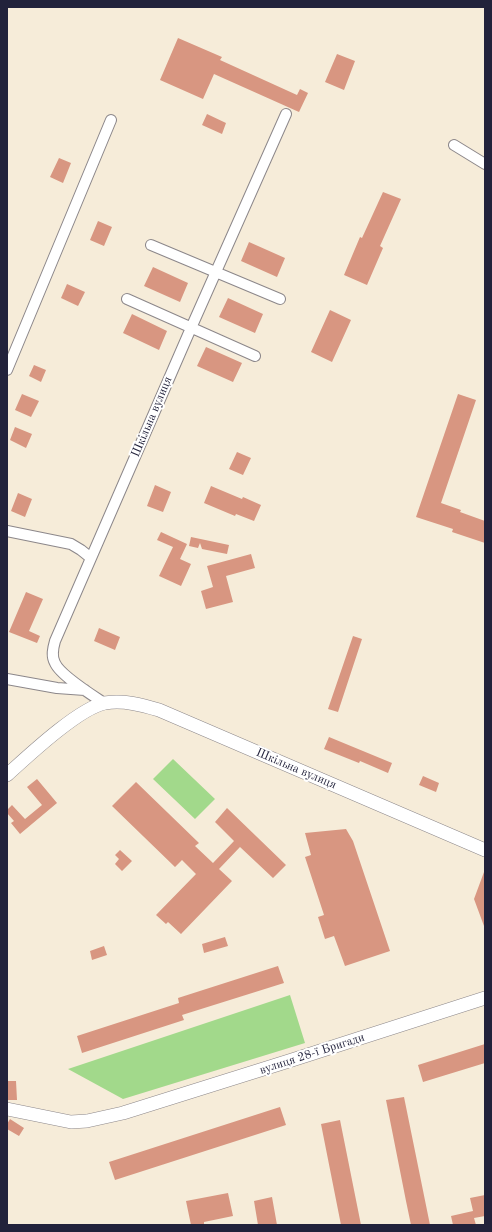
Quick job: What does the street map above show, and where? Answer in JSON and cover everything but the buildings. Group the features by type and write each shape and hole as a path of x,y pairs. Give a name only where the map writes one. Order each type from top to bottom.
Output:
{"street":[{"name":"Шкільна вулиця","path":"104,703 60,670 54,662 52,652 55,641 215,272 286,114"},
{"path":"7,370 111,120"},
{"path":"454,145 485,164"},
{"path":"151,245 280,299"},
{"path":"127,299 255,356"},
{"path":"7,531 71,544 91,558"},
{"path":"7,680 57,688 85,690"},
{"name":"Шкільна вулиця","path":"7,775 72,720 88,710 104,703 120,702 140,704 159,710 485,850"},
{"name":"вулиця 28-ї Бригади","path":"7,1109 71,1122 87,1121 139,1109 485,998"}],"green space":[{"path":"173,759 215,799 195,819 153,779"},
{"path":"290,995 305,1043 123,1099 68,1069"}]}
